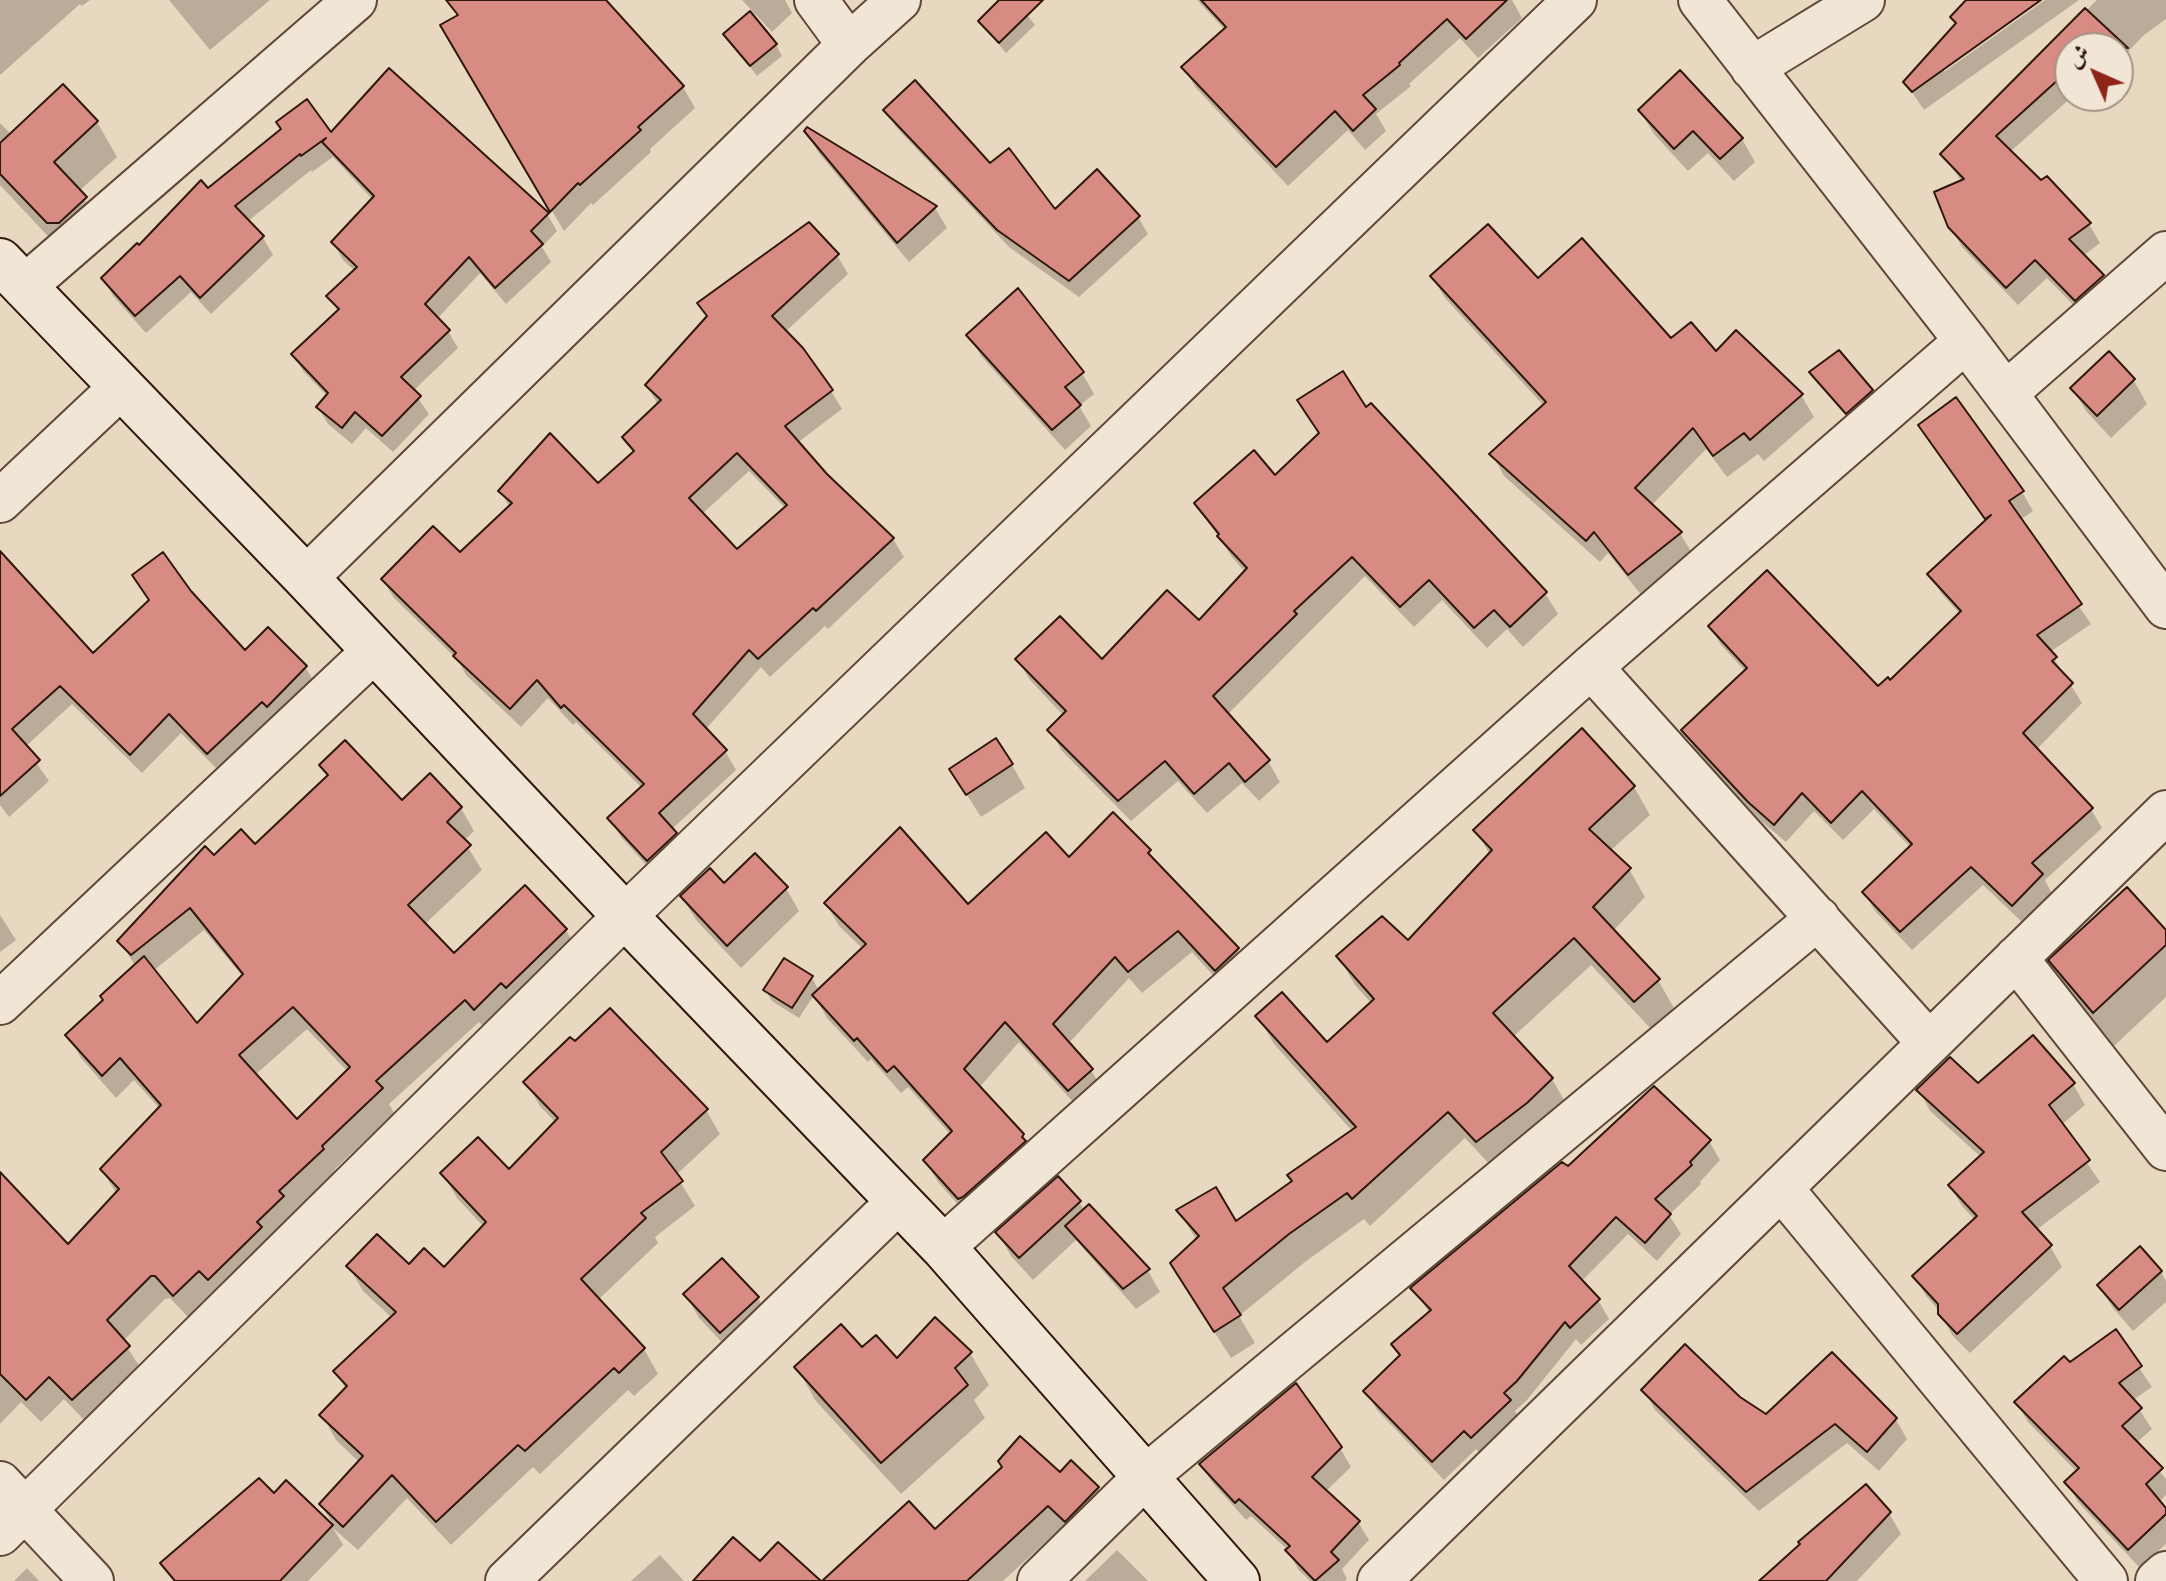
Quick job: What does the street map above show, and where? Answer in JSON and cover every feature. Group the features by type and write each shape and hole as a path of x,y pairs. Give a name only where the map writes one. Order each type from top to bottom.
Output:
{"street":[{"path":"355,0 12,274 943,1247 1237,1581"},
{"path":"816,0 849,45"},
{"path":"306,578 849,45 899,0"},
{"path":"92,1581 8,1509 1575,0"},
{"path":"1700,0 2006,393 2166,607"},
{"path":"1752,68 1863,0"},
{"path":"2006,393 2166,253"},
{"path":"943,1247 1591,667 1966,341"},
{"path":"0,501 120,388"},
{"path":"0,1003 374,651"},
{"path":"1591,667 1929,1043"},
{"path":"1379,1581 2166,812"},
{"path":"1039,1581 1144,1478 1818,918"},
{"path":"2016,958 2166,1149"},
{"path":"1781,1188 2106,1581"},
{"path":"507,1581 899,1201"},
{"path":"2157,1581 2166,1573"}],"building":[{"path":"446,0 606,0 684,86 638,127 641,130 580,185 578,183 550,212 440,25 458,15"},
{"path":"999,0 1043,0 999,43 978,21"},
{"path":"1201,0 1507,0 1466,39 1447,19 1400,65 1363,95 1376,109 1353,131 1335,111 1276,167 1181,67 1226,27"},
{"path":"1966,0 2041,0 1912,92 1903,82 1956,23 1950,17"},
{"path":"2085,8 2111,32 2061,32"},
{"path":"750,11 777,44 750,66 723,34"},
{"path":"2054,39 2054,83 1996,136 2041,180 2047,176 2091,223 2069,239 2104,275 2075,301 2035,260 2006,288 1948,227 1934,192 1964,179 1940,154"},
{"path":"389,68 549,213 531,231 543,244 495,288 469,257 425,304 450,330 401,377 421,396 382,436 355,412 342,428 316,407 328,393 291,354 339,309 326,296 357,267 331,242 374,196 322,142 326,138 300,154 235,206 264,236 200,298 180,276 135,316 101,278 137,243 139,245 201,180 208,188 281,129 276,122 307,99 331,132"},
{"path":"1680,70 1743,138 1720,159 1693,131 1674,149 1638,110"},
{"path":"915,80 990,163 1009,148 1055,209 1097,169 1140,216 1069,281 997,230 883,110"},
{"path":"63,84 98,121 54,162 87,197 59,223 47,223 0,174 0,143"},
{"path":"807,127 937,206 897,243 804,131"},
{"path":"809,222 839,254 772,316 803,348 833,390 785,426 827,474 894,538 816,611 813,608 758,659 749,650 693,714 727,750 659,813 677,833 647,861 607,818 644,784 564,705 561,708 537,680 510,709 453,656 456,653 381,579 433,526 460,552 512,503 498,491 550,433 598,483 634,451 622,437 661,400 645,385 707,316 697,303","holes":["737,453 787,505 737,549 689,498"]},
{"path":"1488,224 1538,278 1582,238 1671,338 1691,322 1716,351 1736,330 1803,394 1750,440 1744,433 1713,456 1693,428 1635,488 1682,532 1628,575 1594,532 1586,541 1489,454 1546,402 1430,276"},
{"path":"1018,288 1084,372 1065,387 1081,405 1052,430 966,335"},
{"path":"1839,350 1873,390 1846,414 1809,372"},
{"path":"2109,351 2135,379 2097,416 2070,388"},
{"path":"1343,371 1366,407 1371,403 1547,592 1510,627 1494,610 1474,628 1429,580 1400,607 1352,557 1294,611 1297,614 1213,696 1270,760 1245,782 1229,763 1194,794 1165,761 1118,801 1047,730 1066,711 1015,659 1060,616 1102,659 1167,590 1199,620 1247,568 1217,536 1219,534 1194,503 1254,450 1275,475 1319,433 1297,400"},
{"path":"1956,397 2024,491 2009,501 2082,604 2037,635 2057,657 2052,661 2073,683 2023,733 2093,808 2032,863 2043,874 2012,906 1971,867 1900,932 1862,892 1912,844 1862,791 1831,823 1802,793 1774,825 1748,802 1681,730 1747,668 1708,626 1767,570 1878,686 1888,677 1890,680 1961,611 1927,574 1991,515 1985,519 1918,425"},
{"path":"0,551 93,653 149,600 132,575 163,552 191,591 245,650 268,627 307,666 267,707 262,702 207,754 169,714 130,755 60,686 12,729 40,760 0,796"},
{"path":"1582,728 1635,786 1589,829 1631,868 1593,907 1660,979 1634,1002 1574,938 1493,1013 1553,1078 1527,1103 1476,1142 1448,1112 1352,1199 1347,1193 1289,1234 1223,1288 1241,1315 1214,1332 1170,1263 1199,1236 1176,1210 1216,1187 1236,1221 1292,1181 1287,1175 1356,1127 1255,1016 1282,992 1327,1042 1374,999 1336,956 1382,916 1408,940 1492,850 1473,830"},
{"path":"996,738 1013,764 966,795 949,769"},
{"path":"345,740 402,800 430,773 462,807 447,822 471,845 408,905 454,953 525,885 567,929 506,988 501,983 474,1010 465,1000 376,1081 383,1088 279,1191 284,1196 257,1222 262,1227 208,1280 199,1271 173,1296 155,1276 151,1276 107,1320 130,1346 72,1400 49,1377 26,1400 0,1374 0,1172 68,1244 119,1189 100,1169 161,1105 120,1058 102,1076 65,1035 103,1000 100,996 144,956 197,1023 243,974 190,908 131,955 117,941 205,846 214,855 241,829 255,844 328,775 319,765","holes":["293,1007 350,1067 297,1119 239,1055"]},
{"path":"1113,812 1239,948 1215,971 1178,931 1128,972 1115,957 1053,1024 1093,1069 1068,1091 1005,1022 964,1069 1024,1134 1022,1137 1026,1141 958,1199 923,1160 952,1131 894,1066 887,1072 812,995 866,944 824,903 900,827 968,904 1046,832 1069,857"},
{"path":"755,853 788,887 727,946 680,896 710,868 724,883"},
{"path":"2127,887 2166,930 2166,945 2093,1013 2048,960"},
{"path":"784,958 813,976 792,1008 763,990"},
{"path":"610,1008 708,1109 661,1152 683,1181 641,1213 646,1218 581,1279 645,1348 619,1373 614,1368 525,1451 518,1445 436,1522 392,1475 343,1527 319,1504 363,1456 319,1415 347,1386 333,1371 396,1312 346,1266 377,1234 409,1264 424,1248 444,1267 486,1222 440,1173 478,1137 509,1169 558,1118 523,1082 570,1037 575,1041"},
{"path":"2033,1035 2075,1083 2049,1105 2090,1160 2022,1212 2052,1245 1957,1334 1938,1314 1938,1304 1912,1276 1977,1216 1948,1185 1984,1152 1916,1090 1950,1057 1978,1083"},
{"path":"1654,1086 1711,1140 1690,1162 1692,1165 1655,1199 1671,1214 1645,1243 1616,1217 1569,1266 1600,1299 1570,1328 1565,1322 1504,1393 1511,1400 1471,1438 1464,1431 1432,1462 1363,1391 1400,1355 1391,1344 1431,1310 1410,1288 1562,1162 1568,1166"},
{"path":"1058,1176 1081,1201 1019,1258 995,1232"},
{"path":"1089,1204 1150,1269 1123,1289 1065,1226"},
{"path":"2140,1246 2162,1271 2119,1310 2097,1285"},
{"path":"722,1258 759,1297 720,1333 683,1294"},
{"path":"935,1317 972,1352 955,1368 968,1385 881,1463 794,1367 841,1324 862,1347 876,1335 897,1358"},
{"path":"2116,1329 2142,1366 2119,1383 2142,1408 2122,1426 2163,1468 2146,1484 2166,1508 2166,1514 2128,1550 2064,1482 2079,1468 2014,1402 2064,1356 2070,1362"},
{"path":"1685,1344 1740,1397 1766,1414 1832,1352 1897,1418 1867,1452 1835,1424 1746,1492 1641,1390"},
{"path":"1296,1383 1342,1447 1312,1477 1360,1521 1331,1552 1339,1560 1315,1581 1285,1550 1290,1546 1239,1499 1235,1503 1199,1464"},
{"path":"1020,1436 1060,1472 1071,1460 1099,1487 1065,1522 1048,1506 967,1581 822,1581 909,1501 935,1529 1002,1467 998,1461"},
{"path":"259,1478 274,1493 286,1480 333,1525 280,1581 175,1581 160,1563"},
{"path":"1866,1484 1891,1512 1826,1581 1759,1581 1800,1544 1798,1542"},
{"path":"733,1537 760,1561 778,1542 821,1581 693,1581"}]}
